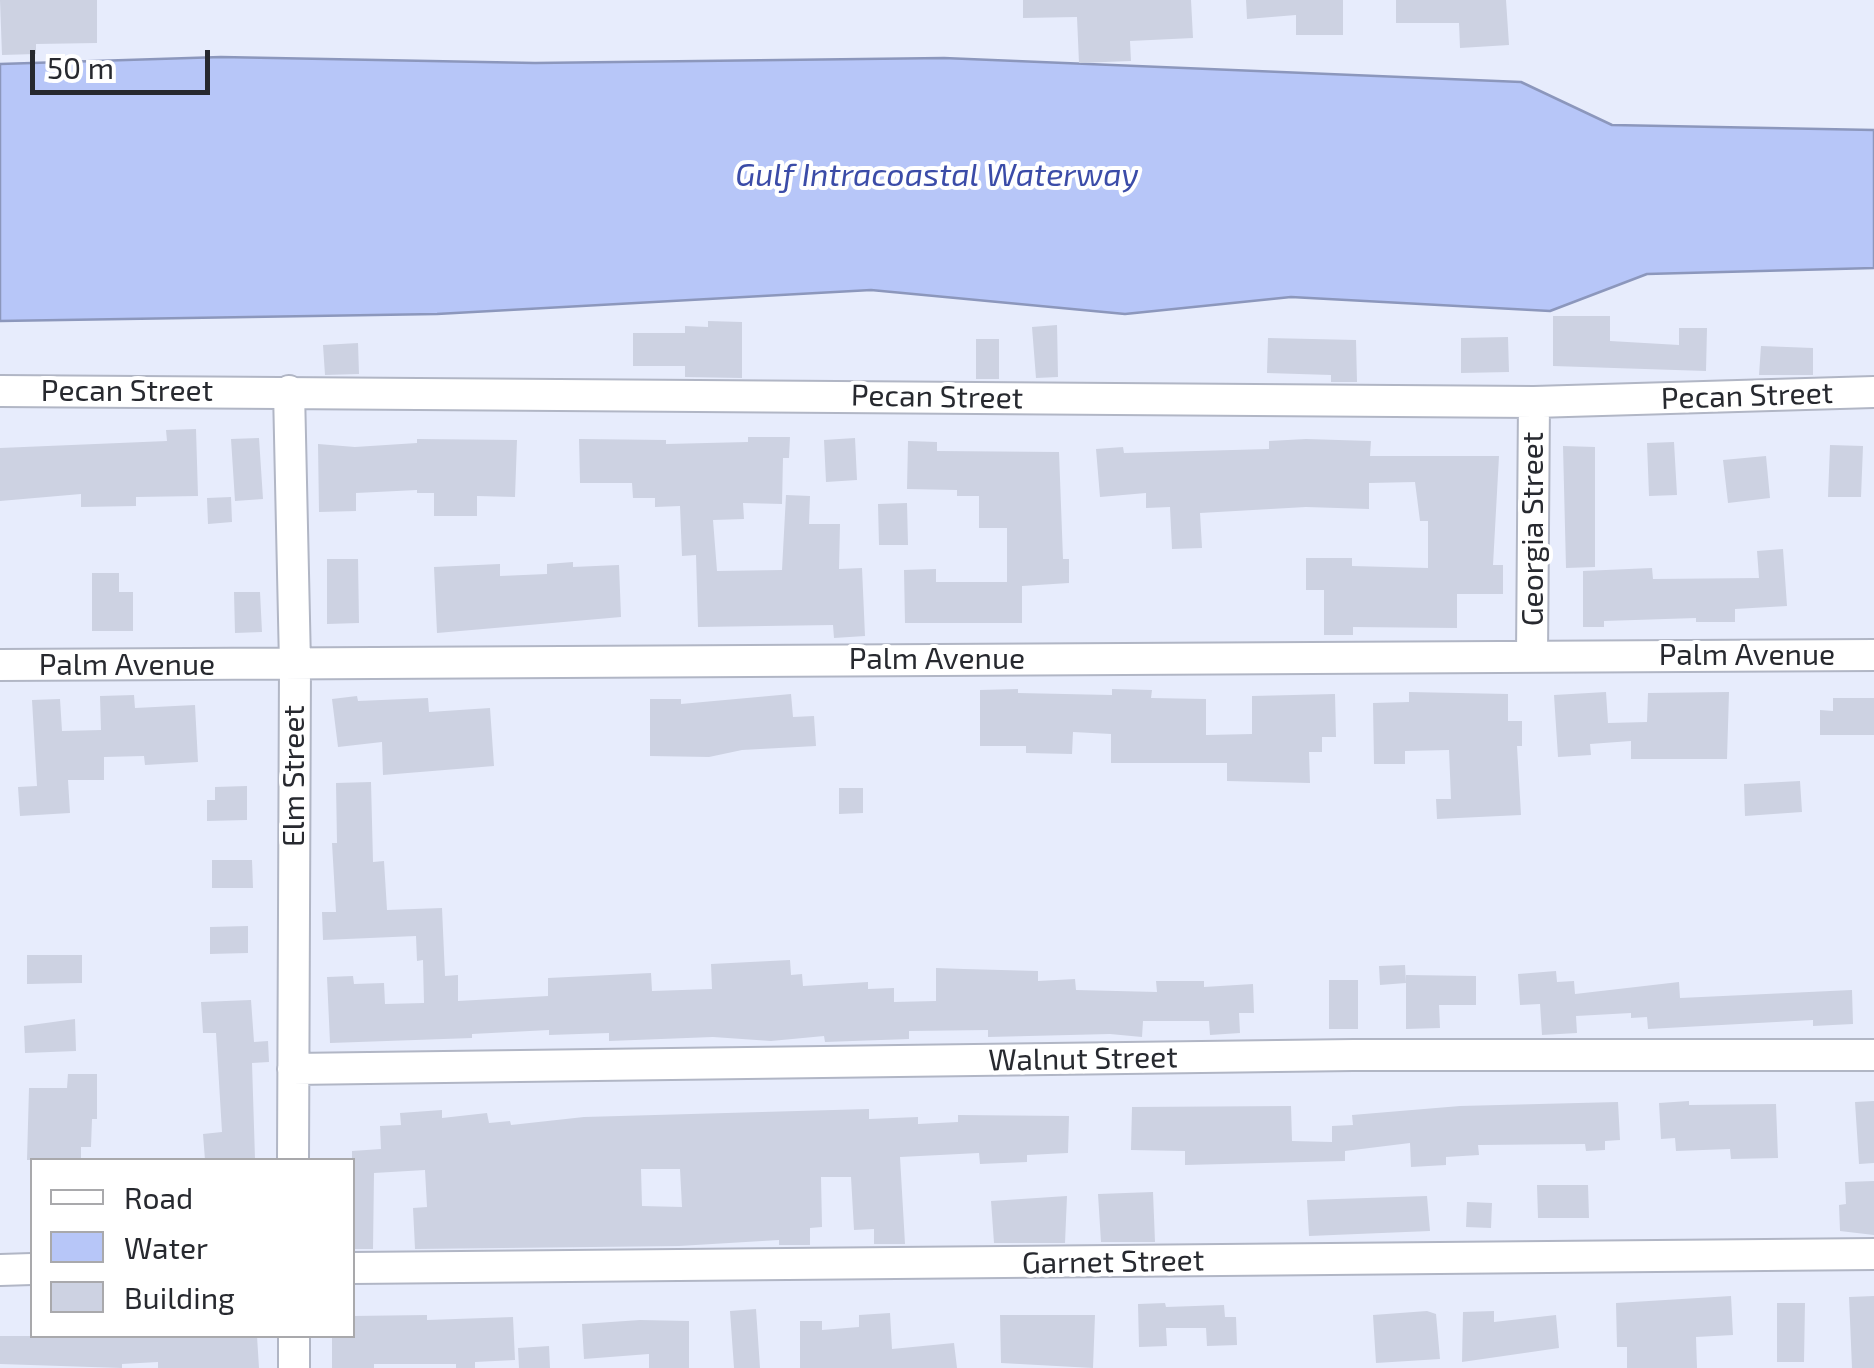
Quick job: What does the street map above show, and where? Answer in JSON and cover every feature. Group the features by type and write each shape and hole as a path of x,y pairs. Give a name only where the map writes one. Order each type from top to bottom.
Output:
{"street":[{"name":"Pecan Street","path":"0,391 1534,402 1874,392"},
{"name":"Elm Street","path":"289,392 295,664 293,1158"},
{"name":"Georgia Street","path":"1532,655 1534,402"},
{"name":"Palm Avenue","path":"0,666 1874,654"},
{"name":"Walnut Street","path":"293,1069 1372,1055 1874,1055"},
{"name":"Garnet Street","path":"355,1268 1874,1254"},
{"path":"0,1270 30,1270"},
{"path":"294,1338 294,1368"}],"water":[{"name":"Gulf Intracoastal Waterway","path":"221,57 535,63 944,58 1521,82 1612,125 1874,130 1874,268 1647,274 1550,311 1291,297 1125,314 871,290 437,314 0,321 0,64"}],"building":[{"path":"0,0 97,0 97,43 36,44 36,54 2,55"},
{"path":"1023,0 1191,0 1193,38 1130,41 1131,61 1079,63 1077,17 1023,18"},
{"path":"1246,0 1343,0 1343,35 1296,35 1296,15 1247,19"},
{"path":"1396,0 1506,0 1509,45 1460,48 1459,23 1396,23"},
{"path":"1553,316 1610,316 1610,341 1679,345 1679,328 1707,328 1706,371 1553,366"},
{"path":"708,321 742,322 742,378 685,377 685,366 633,366 633,333 685,333 685,326 708,327"},
{"path":"1057,325 1058,377 1036,378 1032,327"},
{"path":"1508,337 1509,372 1461,373 1461,338"},
{"path":"1268,338 1356,340 1357,382 1331,382 1331,375 1267,373"},
{"path":"976,339 999,339 999,379 976,379"},
{"path":"358,343 359,374 325,375 323,345"},
{"path":"1761,346 1813,348 1813,375 1759,375"},
{"path":"196,429 198,496 136,497 136,506 81,507 81,494 0,501 0,448 167,441 166,430"},
{"path":"748,437 790,437 789,458 783,458 782,504 743,503 744,519 713,520 717,571 782,570 786,495 810,496 809,524 840,524 839,569 862,568 865,636 834,638 833,625 698,627 696,555 682,556 680,506 655,507 655,498 633,498 632,483 580,483 579,439 666,440 666,444 748,442"},
{"path":"259,438 263,499 235,501 231,439"},
{"path":"855,438 857,480 826,482 824,440"},
{"path":"417,439 517,440 515,497 477,496 477,516 434,516 434,493 356,493 356,511 319,512 318,444 355,447 417,443"},
{"path":"908,441 937,442 937,451 1059,452 1063,559 1069,559 1069,583 1022,586 1022,623 905,623 904,570 936,569 936,582 1007,582 1007,528 979,528 979,496 957,496 957,490 907,489"},
{"path":"1269,441 1371,441 1370,456 1499,456 1493,565 1503,565 1503,594 1457,594 1457,628 1353,627 1353,635 1324,635 1324,590 1306,590 1306,558 1352,558 1352,566 1428,568 1428,521 1420,521 1415,482 1369,483 1369,509 1306,507 1200,513 1202,548 1172,549 1170,507 1146,508 1146,493 1100,497 1096,449 1123,447 1124,453 1269,449"},
{"path":"1674,442 1677,495 1649,496 1647,443"},
{"path":"1830,445 1863,446 1861,497 1828,497"},
{"path":"1563,446 1595,447 1595,567 1566,568"},
{"path":"1766,456 1770,498 1728,503 1723,460"},
{"path":"231,497 232,522 208,524 207,498"},
{"path":"907,503 908,545 879,545 878,504"},
{"path":"1783,549 1787,606 1735,609 1735,622 1696,622 1696,618 1604,621 1604,627 1583,627 1583,571 1652,568 1653,579 1759,578 1757,551"},
{"path":"327,559 358,559 359,623 327,624"},
{"path":"573,562 573,567 619,565 621,617 437,633 434,567 500,564 500,576 547,574 547,564"},
{"path":"92,573 119,573 119,592 133,592 133,631 92,631"},
{"path":"234,592 260,592 262,632 235,633"},
{"path":"1018,689 1018,693 1112,695 1112,689 1152,690 1151,698 1206,699 1206,735 1252,734 1252,696 1335,694 1336,737 1322,737 1322,752 1309,752 1310,783 1227,781 1227,763 1111,763 1111,734 1073,732 1072,754 1026,753 1026,746 980,746 980,690"},
{"path":"1409,692 1508,694 1508,721 1522,721 1522,746 1517,746 1521,815 1437,819 1436,799 1451,799 1449,750 1405,751 1405,764 1374,764 1373,703 1409,702"},
{"path":"1606,692 1608,723 1647,722 1648,693 1729,692 1727,759 1631,759 1631,741 1590,744 1591,755 1558,757 1554,695"},
{"path":"791,694 793,717 814,716 816,746 742,750 709,757 650,756 650,699 681,699 681,704"},
{"path":"134,695 135,708 195,705 198,762 145,765 144,756 104,757 104,780 68,780 70,813 20,816 18,787 37,786 32,700 60,699 62,731 101,730 100,696"},
{"path":"357,696 358,701 428,698 429,712 490,708 494,766 383,775 382,742 338,747 332,699"},
{"path":"1833,698 1874,698 1874,735 1820,735 1820,710 1833,711"},
{"path":"1800,781 1802,812 1745,816 1744,784"},
{"path":"371,782 373,862 384,861 387,910 442,908 445,976 458,975 458,1001 548,996 548,978 651,973 652,991 712,989 711,964 790,960 791,975 802,974 803,986 868,982 868,989 894,988 894,1002 936,1001 936,968 1038,971 1038,981 1075,979 1076,990 1157,992 1156,981 1204,981 1204,987 1253,984 1254,1013 1239,1013 1240,1033 1210,1035 1209,1021 1143,1021 1142,1037 988,1037 988,1030 909,1031 909,1039 825,1042 824,1036 771,1041 713,1037 609,1041 609,1033 549,1035 549,1030 472,1034 472,1038 330,1043 327,977 353,976 354,984 384,983 385,1004 424,1003 423,960 417,961 416,936 323,940 322,912 336,912 332,843 337,843 336,783"},
{"path":"247,786 247,820 207,821 207,800 215,800 215,787"},
{"path":"839,788 863,788 863,813 839,814"},
{"path":"212,860 252,860 253,888 212,888"},
{"path":"248,926 248,953 210,954 210,927"},
{"path":"27,955 82,955 82,983 27,984"},
{"path":"1405,965 1406,983 1380,985 1379,966"},
{"path":"1556,971 1557,982 1574,981 1575,994 1679,982 1680,998 1852,990 1853,1024 1813,1026 1813,1020 1648,1029 1647,1017 1631,1018 1631,1013 1576,1016 1577,1033 1542,1035 1540,1004 1520,1005 1518,974"},
{"path":"1406,975 1476,976 1476,1005 1439,1005 1440,1028 1406,1029"},
{"path":"1329,980 1358,980 1358,1029 1329,1029"},
{"path":"251,1000 254,1042 268,1041 269,1062 252,1063 255,1158 205,1158 203,1134 222,1132 216,1033 203,1033 201,1002"},
{"path":"75,1019 76,1051 25,1053 24,1026"},
{"path":"68,1074 97,1074 97,1119 92,1119 91,1147 81,1147 81,1158 27,1160 29,1088 67,1088"},
{"path":"1689,1101 1689,1105 1776,1104 1778,1158 1731,1159 1730,1149 1676,1151 1675,1138 1661,1139 1659,1103"},
{"path":"1874,1101 1874,1163 1859,1164 1855,1102"},
{"path":"1618,1102 1620,1140 1605,1141 1605,1150 1586,1151 1585,1144 1478,1145 1479,1155 1446,1157 1446,1165 1411,1167 1410,1143 1345,1151 1345,1161 1185,1165 1185,1151 1131,1150 1132,1107 1291,1106 1292,1141 1332,1142 1332,1126 1353,1125 1352,1115 1460,1106"},
{"path":"869,1109 869,1119 918,1117 918,1124 958,1122 958,1115 1069,1116 1068,1153 1027,1155 1027,1162 980,1164 979,1153 900,1157 905,1244 874,1244 874,1229 854,1230 851,1177 821,1177 822,1227 810,1228 810,1245 779,1245 779,1240 679,1246 415,1249 413,1208 427,1207 425,1170 374,1173 373,1249 355,1249 352,1151 381,1149 380,1126 401,1125 400,1113 442,1110 442,1118 487,1113 489,1123 510,1121 511,1125 584,1117","holes":["641,1169 680,1169 682,1207 642,1206"]},
{"path":"1874,1181 1874,1235 1840,1231 1839,1205 1846,1204 1845,1182"},
{"path":"1537,1185 1588,1185 1589,1218 1538,1218"},
{"path":"1153,1192 1155,1242 1101,1242 1098,1194"},
{"path":"1067,1196 1065,1243 994,1243 991,1201"},
{"path":"1427,1196 1430,1231 1309,1236 1307,1200"},
{"path":"1467,1202 1492,1203 1491,1228 1466,1227"},
{"path":"1731,1296 1733,1335 1696,1337 1697,1368 1627,1368 1627,1347 1617,1347 1616,1303"},
{"path":"1874,1296 1874,1368 1852,1368 1849,1297"},
{"path":"1165,1303 1166,1307 1224,1305 1225,1317 1236,1317 1237,1345 1207,1346 1206,1328 1166,1328 1167,1346 1139,1347 1138,1304"},
{"path":"1777,1303 1805,1303 1804,1362 1777,1362"},
{"path":"756,1309 760,1368 734,1368 730,1311"},
{"path":"1427,1311 1436,1314 1440,1359 1376,1363 1373,1315"},
{"path":"1494,1311 1494,1322 1556,1315 1559,1348 1462,1362 1463,1312"},
{"path":"890,1313 892,1349 954,1343 957,1368 800,1368 800,1321 822,1321 822,1330 859,1327 859,1315"},
{"path":"427,1315 427,1320 513,1317 515,1360 475,1362 475,1368 456,1368 456,1364 374,1364 374,1368 332,1368 332,1338 355,1338 355,1316"},
{"path":"1000,1315 1095,1315 1093,1368 1001,1363"},
{"path":"689,1321 689,1368 649,1368 649,1354 584,1359 582,1324"},
{"path":"0,1336 257,1338 259,1368 158,1368 158,1362 122,1364 122,1368 0,1364"},
{"path":"549,1346 550,1368 519,1368 518,1348"}]}
